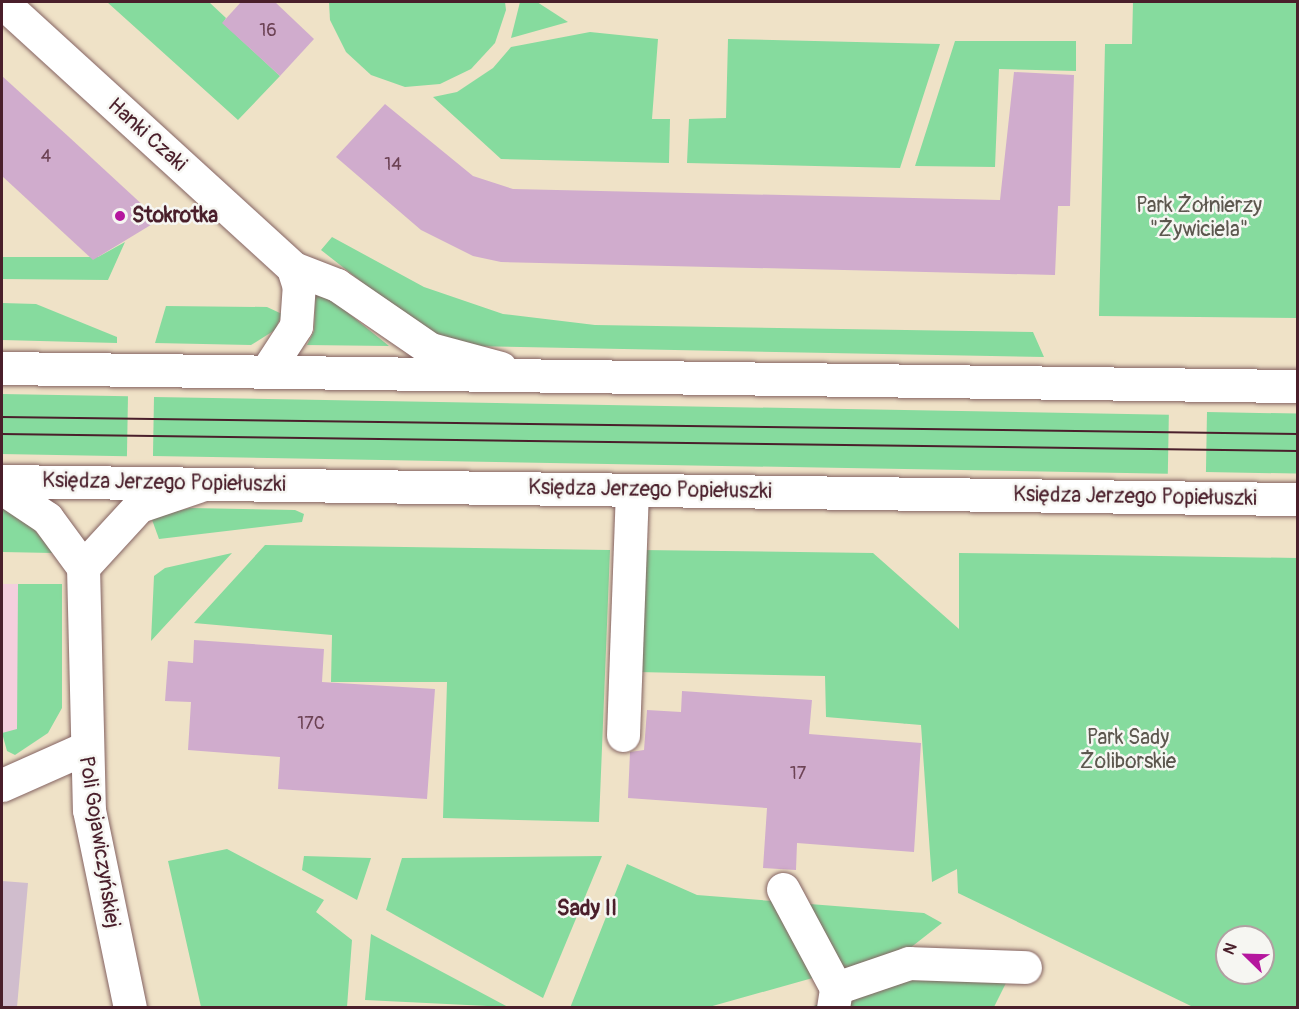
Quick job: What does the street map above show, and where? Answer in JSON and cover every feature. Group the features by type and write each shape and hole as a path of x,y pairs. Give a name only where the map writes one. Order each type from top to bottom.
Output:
{"main road":[{"name":"Hanki Czaki","path":"2,2 293,268 337,285 430,349 528,375"},
{"path":"266,372 296,326 299,287 293,268"},
{"path":"2,368 1298,386"},
{"name":"Księdza Jerzego Popiełuszki","path":"2,481 1298,500"},
{"path":"2,488 46,518 83,567 139,506 204,484"},
{"path":"623,735 632,490"},
{"name":"Poli Gojawiczyńskiej","path":"83,567 84,749 101,876 130,1008"},
{"path":"2,785 84,749"},
{"path":"783,889 834,998 909,963 1025,967"}],"shaded area":[{"path":"2,584 18,584 18,733 2,733"},
{"path":"2,881 28,883 17,1007 2,1007"}],"green space":[{"path":"107,2 209,2 226,18 223,23 280,76 238,120"},
{"path":"329,2 505,2 506,10 495,43 471,69 440,84 405,87 371,75 346,52 330,20"},
{"path":"520,2 537,2 568,22 511,38"},
{"name":"Park Żołnierzy \"Żywiciela\"","path":"1133,2 1297,2 1297,318 1099,316 1105,44 1132,44"},
{"path":"590,32 658,39 652,119 670,119 669,163 501,159 433,97 457,92 493,68 511,47"},
{"path":"728,39 940,44 900,168 687,163 689,119 726,118"},
{"path":"955,41 1076,41 1076,71 999,69 995,167 915,166"},
{"path":"332,237 424,287 503,314 595,325 1033,332 1044,357 464,346 446,341 400,312 321,250"},
{"path":"125,242 108,280 2,279 2,257 98,257"},
{"path":"316,287 389,346 307,345 314,331"},
{"path":"2,303 36,304 117,337 117,343 2,340"},
{"path":"166,306 267,307 282,314 275,330 251,345 155,343"},
{"path":"2,394 128,396 127,456 2,454"},
{"path":"154,397 1169,415 1168,474 153,456"},
{"path":"1207,412 1297,414 1296,474 1206,472"},
{"path":"2,508 26,519 53,553 2,552"},
{"path":"190,508 295,510 304,514 302,522 159,539 151,517"},
{"path":"265,545 610,550 599,822 443,818 447,682 331,682 332,635 194,623"},
{"name":"Park Sady Żoliborskie","path":"641,550 873,553 959,629 959,553 1297,558 1297,1007 1193,1007 958,893 957,869 932,882 921,725 826,717 825,676 637,672"},
{"path":"232,553 151,641 154,576 165,568"},
{"path":"18,584 62,584 62,708 48,733 15,755 7,751 2,733 17,729"},
{"path":"227,849 324,900 316,912 352,940 347,1007 201,1007 168,861"},
{"path":"304,856 371,858 357,900 302,870"},
{"path":"602,856 543,998 386,910 402,858"},
{"path":"627,864 697,895 924,913 942,923 905,952 709,1007 570,1008"},
{"path":"371,934 508,1007 365,1000"},
{"path":"907,974 1007,981 994,1007 808,1008"}],"building":[{"path":"241,2 275,2 314,39 280,76 222,23"},
{"path":"1014,72 1074,75 1070,206 1058,206 1055,275 501,262 473,256 421,230 336,157 385,104 473,176 513,189 1000,200"},
{"path":"2,76 159,220 93,260 2,176"},
{"path":"194,640 324,649 322,682 435,689 427,799 278,789 280,757 188,750 191,702 165,701 168,661 193,663"},
{"path":"682,691 812,700 809,734 921,743 914,852 797,843 796,870 763,868 767,808 628,798 630,752 644,750 647,710 681,712"}],"tram line":[{"path":"2,417 1298,434"},
{"path":"2,434 1298,451"}],"place":[{"name":"Stokrotka","path":"120,216"}],"district":[{"name":"Sady II","path":"587,909"}]}
